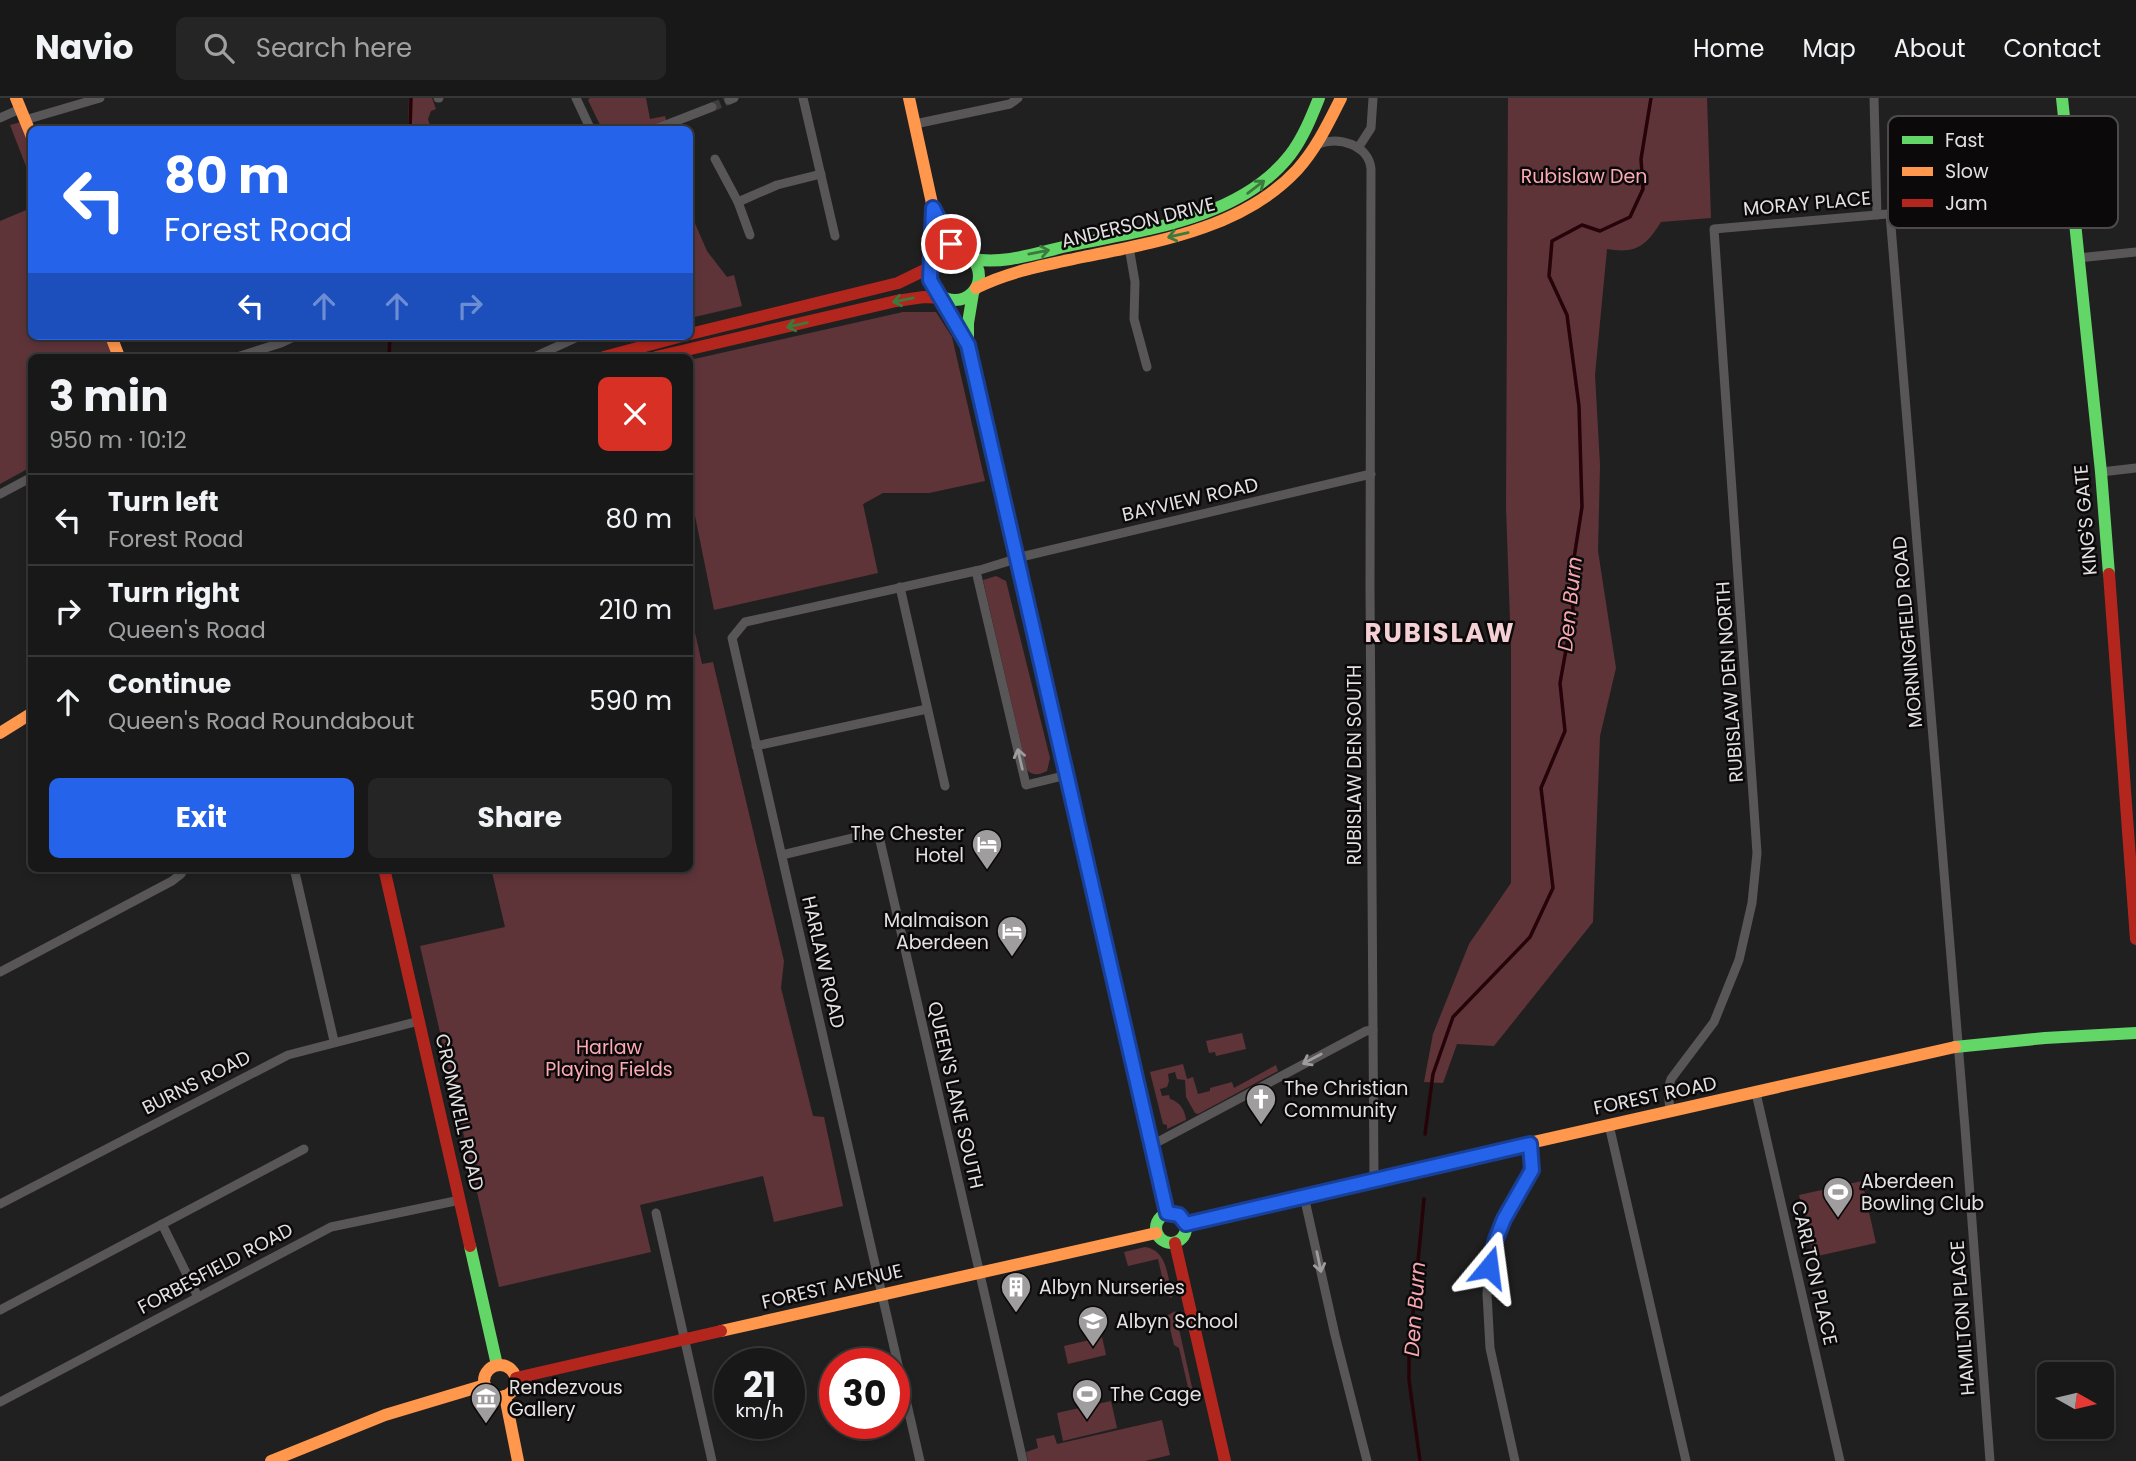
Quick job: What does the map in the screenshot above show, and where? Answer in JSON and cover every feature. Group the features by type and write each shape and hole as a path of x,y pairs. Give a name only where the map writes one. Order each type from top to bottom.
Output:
{"street":[{"path":"0,118 20,109 100,98"},
{"path":"576,98 589,126"},
{"path":"803,98 835,236"},
{"path":"909,98 933,208 933,266 930,280 943,298 968,345 1167,1213"},
{"path":"915,124 1010,104 1018,98"},
{"name":"ANDERSON DRIVE","path":"972,259 990,262 1091,242 1195,217 1232,202 1270,176 1288,158 1305,131 1319,98"},
{"name":"ANDERSON DRIVE","path":"974,291 1012,272 1198,230 1240,214 1283,185 1298,170 1318,144 1341,98"},
{"path":"1318,144 1328,140 1358,148 1371,128 1373,98"},
{"path":"1874,98 1877,215"},
{"name":"KING'S GATE","path":"2062,98 2064,116"},
{"path":"663,126 712,107"},
{"path":"20,109 28,128"},
{"name":"RUBISLAW DEN SOUTH","path":"1358,148 1368,156 1371,169 1374,1179"},
{"path":"715,159 738,202 750,234"},
{"path":"738,202 777,185 821,174"},
{"path":"933,208 957,252 972,259 979,273 974,291 968,345"},
{"name":"MORAY PLACE","path":"1714,229 1888,214"},
{"name":"MORNINGFIELD ROAD","path":"1891,228 1958,1046"},
{"name":"KING'S GATE","path":"2074,228 2101,472 2136,939"},
{"name":"RUBISLAW DEN NORTH","path":"1670,1111 1668,1089 1671,1079 1714,1023 1739,960 1752,904 1758,853 1714,229"},
{"path":"1129,247 1135,282 1134,319 1147,367"},
{"path":"693,333 898,283 933,266 943,255 957,252"},
{"path":"2078,258 2136,252"},
{"path":"669,354 905,300 962,300 974,291"},
{"path":"246,354 287,340"},
{"path":"541,354 571,340"},
{"path":"615,354 667,340"},
{"path":"267,354 281,343"},
{"path":"2101,472 2136,468"},
{"name":"BAYVIEW ROAD","path":"732,638 745,622 976,571 1371,474"},
{"path":"0,494 28,479"},
{"path":"976,571 1026,785 1067,775"},
{"path":"900,587 945,786"},
{"name":"HARLAW ROAD","path":"732,638 920,1461"},
{"path":"756,746 927,709"},
{"path":"0,733 28,716"},
{"name":"QUEEN'S LANE SOUTH","path":"782,855 878,832 1023,1461"},
{"path":"0,972 177,878 181,872"},
{"path":"295,872 334,1041"},
{"name":"CROMWELL ROAD","path":"385,872 498,1366"},
{"name":"BURNS ROAD","path":"0,1204 288,1055 419,1021"},
{"path":"1152,1145 1342,1043 1373,1030"},
{"name":"FOREST ROAD","path":"1186,1224 1958,1046 2136,1033"},
{"name":"HAMILTON PLACE","path":"1958,1046 1990,1461"},
{"name":"CARLTON PLACE","path":"1756,1093 1840,1461"},
{"path":"1609,1125 1686,1461"},
{"path":"1515,1461 1490,1348 1487,1294 1489,1267 1496,1239 1532,1170 1530,1144"},
{"path":"0,1310 304,1149"},
{"path":"1304,1196 1367,1461"},
{"name":"FORBESFIELD ROAD","path":"0,1402 331,1227 460,1200"},
{"path":"656,1213 712,1461"},
{"path":"1167,1213 1179,1215 1186,1224 1183,1237 1175,1243 1162,1240 1156,1233 1157,1220 1167,1213"},
{"path":"162,1224 198,1297"},
{"name":"FOREST AVENUE","path":"516,1378 1156,1233"},
{"path":"1175,1243 1225,1461"},
{"path":"498,1366 507,1367 516,1378 512,1391 505,1396 491,1393 485,1385 489,1371 498,1366"},
{"path":"271,1461 385,1415 485,1385"},
{"path":"505,1396 516,1461"}],"green space":[{"path":"409,98 432,98 436,109 431,111 428,119 430,126 408,126"},
{"path":"646,98 650,119 665,116 667,123 650,126 601,126 588,100"},
{"name":"Rubislaw Den","path":"1508,98 1707,98 1711,218 1661,222 1645,242 1633,249 1607,249 1595,375 1600,465 1598,551 1616,668 1600,736 1593,922 1494,1046 1457,1044 1443,1083 1424,1082 1433,1034 1469,944 1511,883 1511,648 1506,507"},
{"path":"21,122 28,140 28,171 10,125"},
{"path":"28,209 28,340 109,340 114,354 28,354 28,469 0,484 0,221"},
{"path":"693,219 707,251 727,277 734,275 742,306 693,317"},
{"path":"903,312 936,312 952,337 985,481 929,493 883,493 863,504 878,573 714,610 693,516 693,359"},
{"path":"996,576 1006,581 1050,758 1047,771 1039,774 1027,770 983,580"},
{"name":"Harlaw Playing Fields","path":"693,624 702,664 713,662 784,961 781,988 813,1116 824,1117 843,1206 774,1222 763,1176 640,1205 651,1252 499,1287 420,946 505,927 492,872 693,872"},
{"path":"1242,1033 1246,1049 1216,1056 1215,1052 1209,1053 1206,1041"},
{"path":"1183,1064 1187,1079 1193,1077 1198,1094 1232,1082 1234,1088 1276,1065 1278,1071 1198,1114 1186,1097 1185,1080 1177,1079 1175,1072 1168,1074 1167,1087 1160,1089 1162,1096 1169,1095 1170,1099 1179,1104 1186,1120 1167,1129 1167,1125 1163,1124 1150,1072"},
{"name":"Aberdeen Bowling Club","path":"1862,1181 1876,1243 1813,1257 1799,1195"},
{"path":"1145,1247 1153,1249 1163,1259 1172,1298 1162,1294 1164,1285 1158,1259 1128,1266 1124,1252"},
{"path":"1175,1311 1195,1401 1191,1400 1179,1348 1174,1345 1167,1316"},
{"path":"1102,1337 1106,1355 1068,1364 1064,1346"},
{"name":"The Cage","path":"1111,1401 1117,1428 1063,1441 1057,1413"},
{"path":"1162,1420 1170,1455 1145,1461 1028,1461 1026,1452 1038,1448 1036,1439 1054,1435 1057,1444"}],"waterway":[{"path":"410,126 411,98"},
{"name":"Den Burn","path":"1425,1134 1433,1074 1453,1017 1530,937 1553,888 1541,788 1565,731 1560,683 1573,611 1572,571 1582,507 1579,406 1567,315 1549,276 1552,241 1582,225 1600,231 1630,217 1643,189 1641,159 1651,98"},
{"path":"389,354 390,340"},
{"name":"Den Burn","path":"1420,1461 1409,1380 1409,1355 1424,1199"}],"tunnel":[{"path":"712,107 729,100"}],"traffic: fast":[{"path":"972,259 1022,257 1160,227 1219,207 1246,194 1270,176 1290,155 1303,135 1319,98"},
{"path":"2062,98 2064,116"},
{"path":"2076,228 2109,574"},
{"path":"955,252 964,253 972,259 978,267 979,276 978,285 972,293 964,299 955,300 946,299 938,293 932,285 931,276 932,267 938,259 946,253 955,252"},
{"path":"973,293 968,323 968,347 1115,988"},
{"path":"1955,1047 2136,1033"},
{"path":"1186,1224 1503,1149"},
{"path":"1171,1213 1182,1217 1186,1228 1182,1239 1171,1243 1160,1239 1156,1228 1160,1217 1171,1213"},
{"path":"470,1246 497,1365"}],"traffic: slow":[{"path":"16,98 28,127"},
{"path":"909,98 933,208 957,252"},
{"path":"976,288 1028,269 1198,230 1251,206 1275,190 1304,162 1341,98"},
{"path":"933,211 933,266"},
{"path":"943,298 967,344"},
{"path":"113,340 118,354"},
{"path":"0,733 28,716"},
{"path":"1115,988 1167,1213"},
{"path":"1503,1149 1955,1047"},
{"path":"721,1331 1156,1233"},
{"path":"500,1365 511,1370 516,1381 511,1392 500,1397 489,1392 484,1381 489,1370 500,1365"},
{"path":"271,1461 385,1415 485,1385"},
{"path":"505,1396 518,1461"}],"traffic: jam":[{"path":"693,333 898,283 933,266"},
{"path":"669,354 896,301 924,297 943,298"},
{"path":"615,354 667,340"},
{"path":"2109,574 2136,939"},
{"path":"385,872 470,1246"},
{"path":"1175,1243 1225,1461"},
{"path":"516,1378 721,1331"}],"place":[{"name":"The Chester Hotel","path":"987,871"},
{"name":"Malmaison Aberdeen","path":"1012,958"},
{"name":"The Christian Community","path":"1261,1126"},
{"name":"Aberdeen Bowling Club","path":"1838,1219"},
{"name":"Albyn Nurseries","path":"1016,1314"},
{"name":"Albyn School","path":"1093,1348"},
{"name":"The Cage","path":"1087,1421"},
{"name":"Rendezvous Gallery","path":"486,1425"}],"district":[{"name":"RUBISLAW","path":"1440,633"}],"route":[{"path":"951,244 933,208 933,266 930,280 943,298 968,345 1167,1213 1179,1215 1186,1224 1530,1144 1532,1170 1504,1219 1489,1267"}]}
